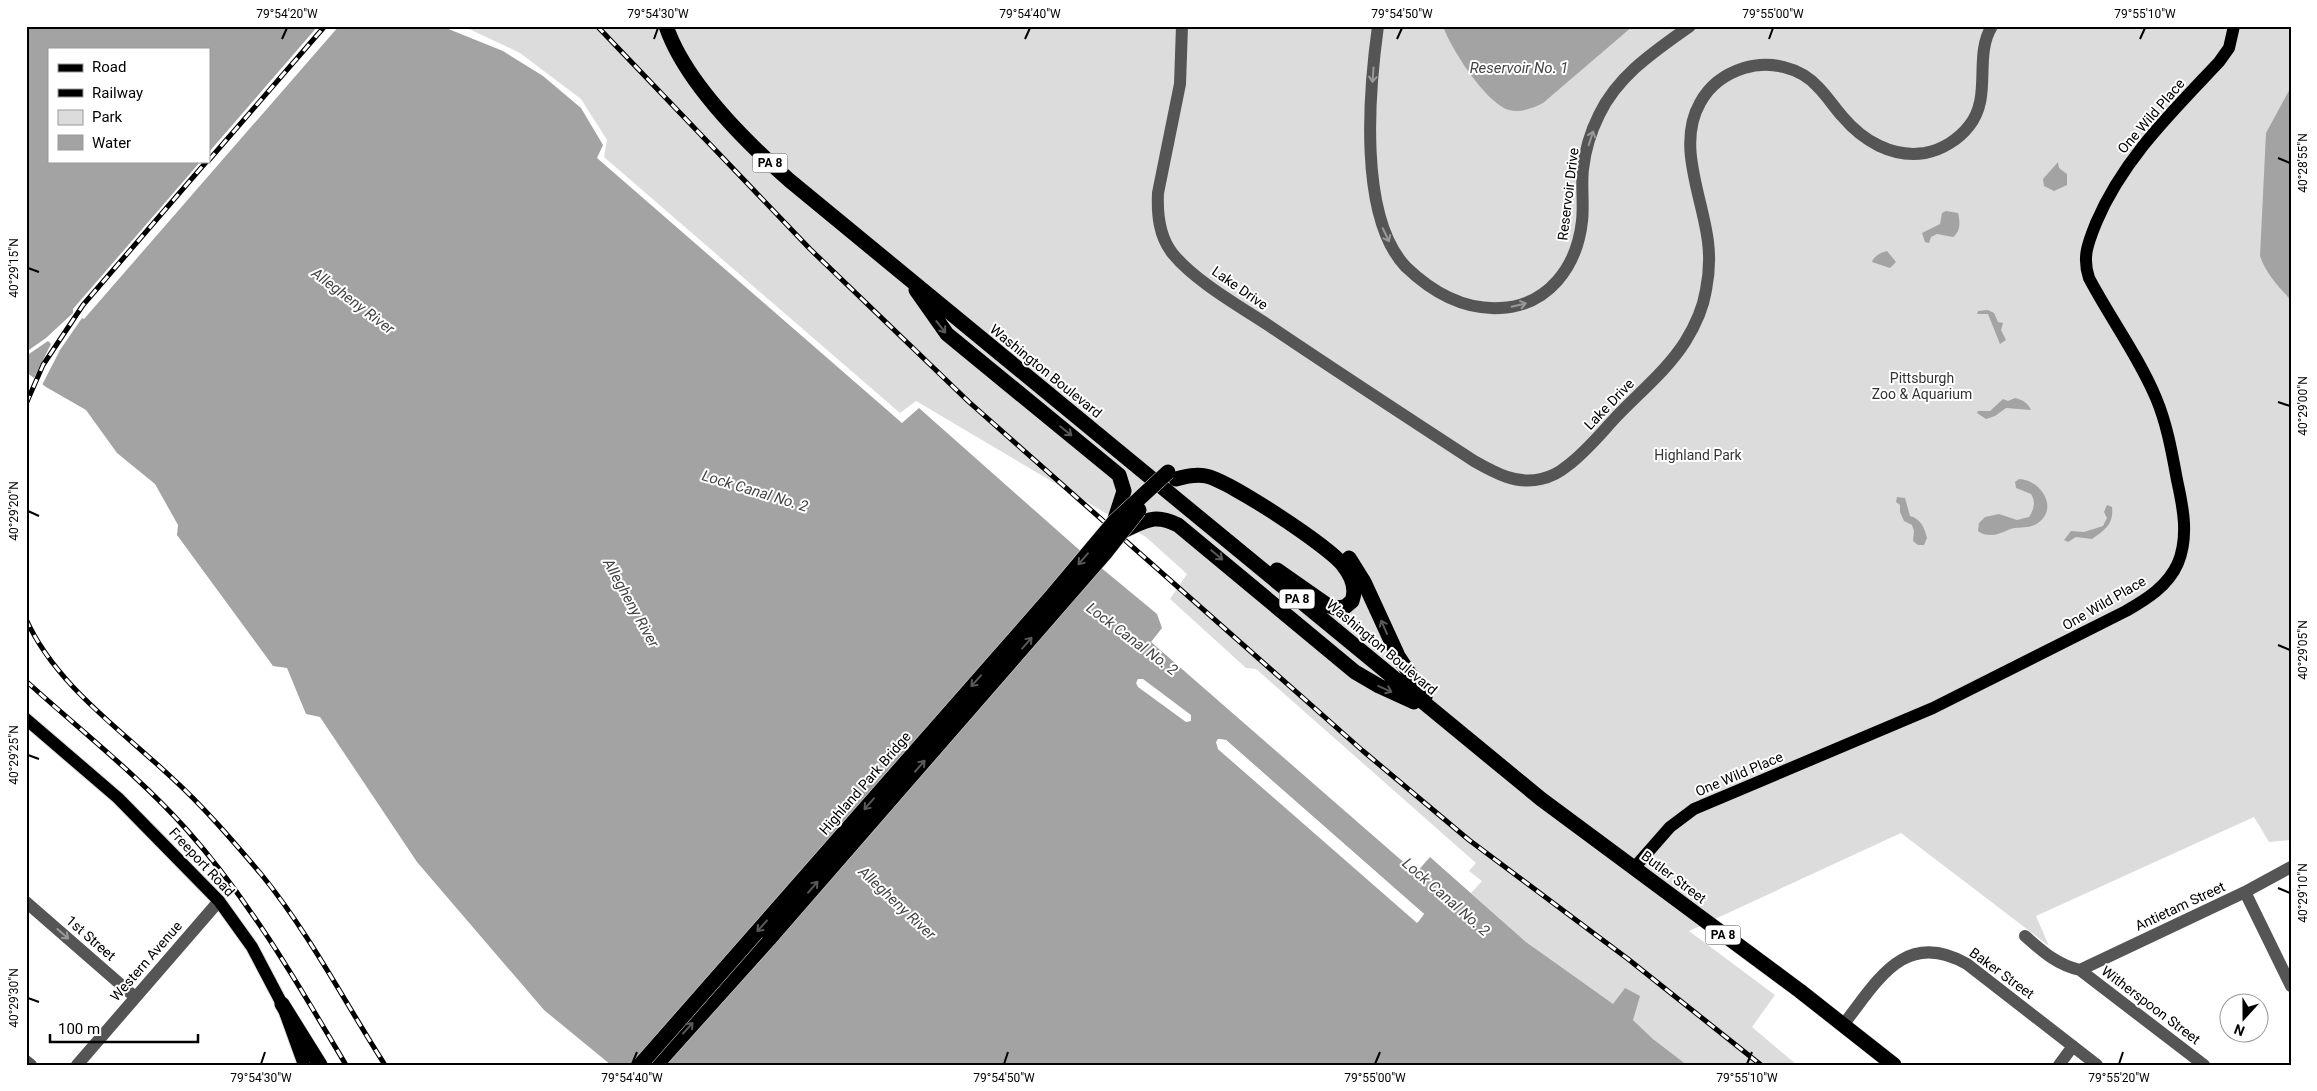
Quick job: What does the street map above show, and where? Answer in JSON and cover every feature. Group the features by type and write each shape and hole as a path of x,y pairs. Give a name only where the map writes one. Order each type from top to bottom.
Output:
{"highway":[{"name":"Washington Boulevard","path":"666,26 687,68 741,134 789,180 1436,713"},
{"path":"902,274 947,334 1119,475 1124,491 1118,527"},
{"path":"656,1065 770,938 1118,527 1153,496 1172,475 1189,466 1208,467 1222,471 1318,531 1350,559 1360,574 1398,656 1436,713"},
{"path":"1158,484 1322,602 1331,607 1340,608 1350,604 1354,594 1351,578 1343,565 1322,545 1218,480 1193,475 1172,475"},
{"path":"1118,527 1158,518 1178,525 1356,672 1379,686 1436,713"},
{"name":"Highland Park Bridge","path":"640,1065 1051,597 1118,527"},
{"name":"Butler Street","path":"1436,713 1541,799 1894,1065"},
{"path":"282,1004 320,1065"}],"main road":[{"name":"One Wild Place","path":"1634,868 1670,827 1694,809 1933,708 2126,611 2148,599 2164,584 2178,562 2184,537 2180,492 2162,413 2156,398 2089,278 2085,268 2084,254 2115,183 2143,144 2220,62 2229,48 2234,26"},
{"name":"Freeport Road","path":"26,718 118,798 219,901 252,947 282,1004 304,1065"}],"street":[{"name":"Lake Drive","path":"1182,26 1180,84 1158,193 1157,210 1162,235 1172,253 1190,271 1259,319 1474,461 1503,476 1529,481 1552,475 1578,457 1669,363 1696,323 1706,288 1709,253 1691,156 1692,125 1701,101 1715,84 1746,67 1777,65 1801,74 1816,85 1853,128 1878,146 1901,153 1916,154 1930,152 1954,140 1969,126 1975,116 1982,94 1984,45 1992,26"},
{"name":"Reservoir Drive","path":"1378,26 1373,80 1372,171 1376,207 1383,230 1402,262 1430,287 1446,297 1462,303 1488,308 1515,307 1528,303 1552,287 1561,278 1574,255 1578,242 1582,220 1583,168 1589,142 1599,114 1612,92 1628,73 1690,26"},
{"name":"Antietam Street","path":"2080,970 2245,892 2291,867"},
{"path":"2245,892 2291,986"},
{"name":"Western Avenue","path":"77,1065 219,901"},
{"name":"1st Street","path":"26,902 135,996"},
{"name":"Witherspoon Street","path":"2025,936 2047,955 2066,966 2080,970 2204,1065"},
{"name":"Baker Street","path":"1843,1025 1889,968 1906,956 1933,952 1967,964 2097,1065"},
{"path":"2058,1065 2073,1046"},
{"path":"26,1061 31,1065"}],"green space":[{"name":"Highland Park","path":"468,26 2291,26 2291,840 2269,842 2254,817 2036,916 2049,946 1901,833 1689,931 1775,995 1752,1027 1797,1065 1687,1065 1653,1039 1633,1020 1625,988 1613,1005 1526,942 1471,893 1482,881 1469,871 1476,863 1256,669 1246,668 1170,599 1187,574 1146,537 916,401 900,413 604,157 607,140 581,99 520,53 467,28"}],"water":[{"path":"26,26 441,26 503,51 543,76 581,108 603,145 597,158 902,423 919,408 1076,547 1157,614 1162,628 1151,642 1416,873 1430,857 1526,942 1613,1004 1625,988 1640,996 1633,1020 1653,1039 1687,1065 611,1065 544,1010 417,862 320,717 306,714 287,668 273,666 177,535 178,525 155,484 117,453 86,410 46,387 26,372","holes":["1218,739 1226,740 1424,914 1418,922 1218,749"]},
{"name":"Reservoir No. 1","path":"1443,26 1633,26 1543,103 1518,111 1509,110 1500,105 1480,86 1461,61"},
{"path":"2291,87 2291,300 2269,274 2260,256 2266,133"},
{"path":"2058,162 2059,168 2067,174 2067,185 2054,191 2044,186 2043,179"},
{"path":"1946,211 1958,213 1959,226 1956,235 1953,237 1937,234 1931,237 1929,243 1925,242 1922,233 1940,224 1942,213"},
{"path":"1887,251 1896,262 1890,268 1872,262 1882,252"},
{"path":"1988,310 1994,313 1998,322 2003,323 2001,330 2006,340 2000,344 1988,314 1977,314 1978,311"},
{"path":"2015,398 2025,402 2031,410 2006,408 1995,416 1986,419 1977,413 1978,411 1990,411 2003,399 2008,401"},
{"path":"2019,479 2034,484 2045,496 2047,510 2044,517 2032,526 2012,529 1995,535 1986,535 1978,531 1979,523 1985,517 1999,514 2017,520 2029,517 2034,500 2031,494 2016,488 2015,482"},
{"path":"1897,497 1905,498 1910,516 1917,519 1923,527 1927,538 1924,545 1918,545 1913,541 1914,531 1912,525 1904,521 1900,512 1900,505 1896,502"},
{"path":"2107,505 2112,507 2112,518 2108,526 2101,533 2092,539 2076,537 2068,542 2064,540 2071,531 2084,532 2103,526 2107,518 2104,512"}],"pier":[{"path":"318,26 339,26 84,319 82,318 60,350 41,387 33,380 51,344 48,341 26,356 26,352 46,338 73,313 73,309 200,162 210,162 210,151"},
{"path":"1138,679 1143,679 1191,715 1191,721 1186,722 1138,687 1136,683"},
{"path":"1218,739 1226,740 1424,914 1417,923 1218,749 1216,742","holes":["1219,742 1224,743 1421,915 1417,919 1220,747"]}],"railway":[{"path":"210,159 325,26"},
{"path":"597,26 810,249 969,402 1363,751 1469,840 1628,959 1761,1065"},
{"path":"26,404 43,365 83,305 206,162"},
{"path":"26,619 38,642 71,685 195,800 261,874 311,943 385,1065"},
{"path":"26,681 169,810 210,857 232,885 272,944 346,1065"}],"water label":[{"name":"Allegheny River","path":"353,301"},
{"name":"Lock Canal No. 2","path":"755,491"},
{"name":"Allegheny River","path":"631,603"},
{"name":"Lock Canal No. 2","path":"1132,639"},
{"name":"Lock Canal No. 2","path":"1446,897"},
{"name":"Allegheny River","path":"897,903"}],"park label":[{"name":"Pittsburgh Zoo & Aquarium","path":"1922,386"}]}
